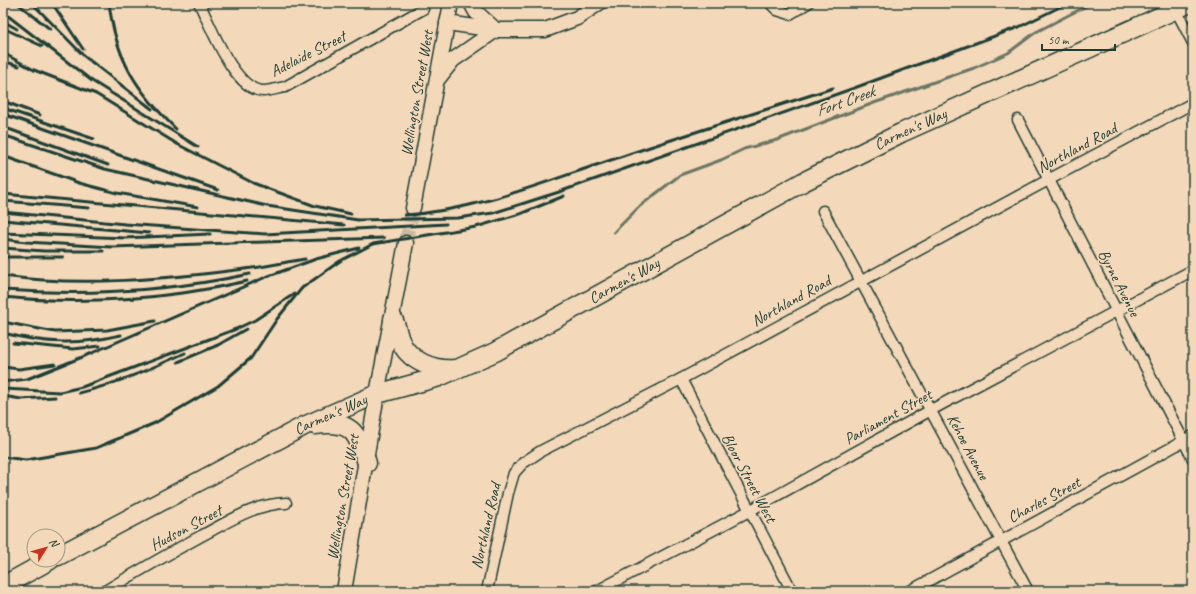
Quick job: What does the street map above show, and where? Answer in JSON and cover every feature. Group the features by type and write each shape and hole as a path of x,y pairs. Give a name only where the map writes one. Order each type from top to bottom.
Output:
{"highway":[{"name":"Carmen's Way","path":"66,552 304,426 377,394 428,381 495,352 803,182 901,134 1180,5"},
{"path":"393,319 398,328 400,340 412,356 427,365 446,370 458,368"},
{"path":"304,426 327,423 342,425 355,434 360,442 367,463"},
{"path":"3,586 36,568"}],"main road":[{"path":"447,23 451,3"},
{"path":"436,80 453,60 496,30 476,12 471,3"},
{"name":"Wellington Street West","path":"413,208 447,23 496,30 545,30 577,18 599,3"},
{"name":"Wellington Street West","path":"344,591 367,463 377,394 393,319 406,243"}],"street":[{"name":"Adelaide Street","path":"199,3 231,66 245,84 263,91 285,86 423,9"},
{"path":"770,3 777,10 790,14 808,3"},
{"path":"1180,5 1193,43"},
{"name":"Northland Road","path":"487,591 514,473 541,452 681,379 1050,178 1193,103"},
{"name":"Byrne Avenue","path":"1018,120 1050,178 1116,311 1193,459"},
{"name":"Kehoe Avenue","path":"823,211 1028,591"},
{"name":"Parliament Street","path":"597,591 749,511 931,410 1193,270"},
{"name":"Bloor Street West","path":"681,379 792,591"},
{"name":"Charles Street","path":"910,591 1193,436"},
{"name":"Hudson Street","path":"110,590 160,558 246,512 269,504 286,503"}],"waterway":[{"name":"Fort Creek","path":"614,232 640,206 680,175 721,160 744,149 777,140 874,103 974,68 1008,53 1036,32 1092,3"}],"tunnel":[{"path":"406,243 413,208"}],"railway":[{"path":"17,3 50,29"},
{"path":"32,3 84,56 152,109"},
{"path":"52,3 83,49"},
{"path":"109,3 117,41 130,73 150,101 176,129"},
{"path":"3,135 105,169 267,206 358,220 458,218 493,213 559,192 857,87 1019,27 1068,3"},
{"path":"3,12 92,81 198,147"},
{"path":"3,21 17,29"},
{"path":"3,28 42,46"},
{"path":"3,53 34,70 96,94 177,144 253,183 315,206 351,214"},
{"path":"3,61 19,66"},
{"path":"405,215 433,212 488,201 673,139 833,88"},
{"path":"3,101 40,115"},
{"path":"3,108 94,139"},
{"path":"3,114 218,190"},
{"path":"3,127 108,165"},
{"path":"3,156 79,183 117,193 198,207"},
{"path":"3,194 344,225"},
{"path":"3,457 26,460 96,448 155,423 218,386 251,358 277,319 302,288 340,261 373,244 476,227 520,214 564,196"},
{"path":"3,201 89,208"},
{"path":"3,212 125,224 265,234 446,224"},
{"path":"3,220 149,233"},
{"path":"3,233 125,238 210,234"},
{"path":"3,239 26,242 112,247 384,238"},
{"path":"3,248 44,251 103,251"},
{"path":"3,382 27,379 85,356 266,277 316,259 359,248"},
{"path":"3,257 63,257"},
{"path":"3,276 63,281 154,279 215,273 305,259"},
{"path":"3,290 34,292 127,291 189,285 250,274"},
{"path":"3,297 64,300 126,299 188,292 247,281"},
{"path":"3,389 60,392 82,387 236,329 255,320 294,294"},
{"path":"3,322 55,332 107,330 155,321"},
{"path":"178,362 218,345 246,329"},
{"path":"3,333 19,337 62,342 76,342 121,335"},
{"path":"13,343 73,349 100,346"},
{"path":"79,393 120,381 185,353"},
{"path":"3,367 19,369 55,364"},
{"path":"3,396 21,399 55,397"}]}
